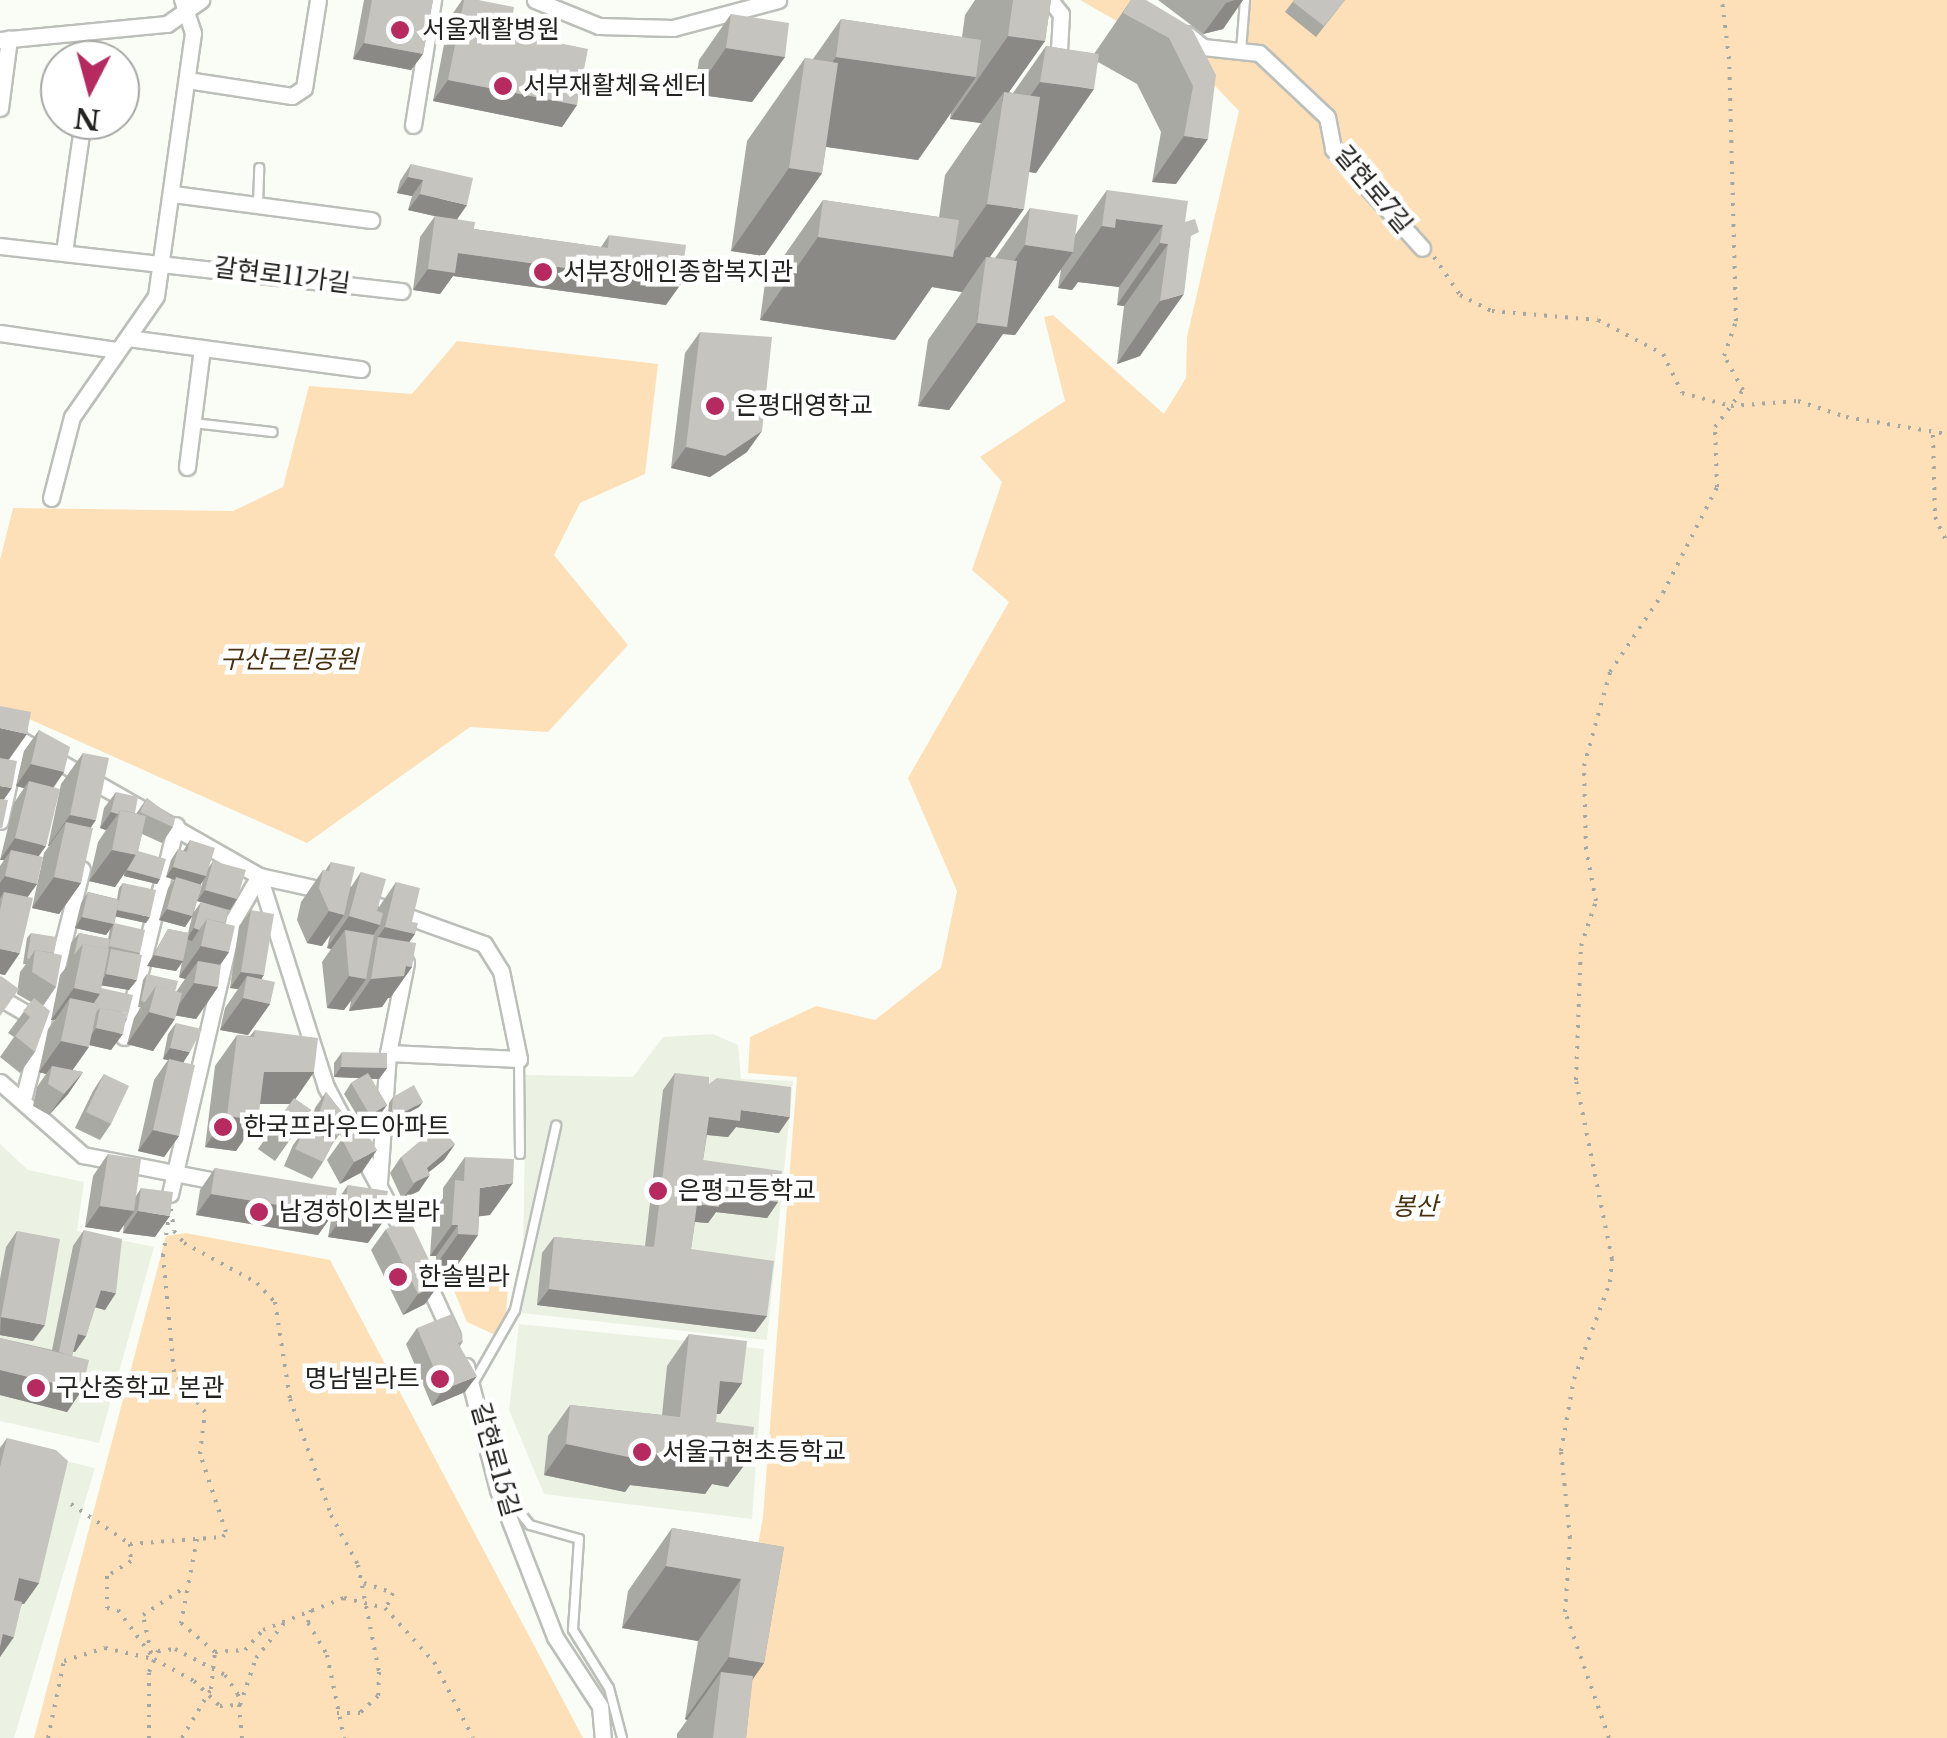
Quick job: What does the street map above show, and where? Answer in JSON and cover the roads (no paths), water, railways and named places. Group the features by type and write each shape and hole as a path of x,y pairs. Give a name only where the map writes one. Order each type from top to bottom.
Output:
{"street":[{"path":"0,108 4,40 167,24 183,6 201,0"},
{"path":"188,80 292,96 304,88 318,0"},
{"path":"412,125 433,0"},
{"path":"535,0 599,26 673,28 723,8 778,0"},
{"path":"1050,0 1061,14 1057,91"},
{"path":"51,498 72,417 156,296 164,262 193,33 183,6"},
{"name":"갈현로7길","path":"1173,24 1203,47 1259,53 1328,117 1333,149 1422,248"},
{"path":"64,252 81,140"},
{"path":"173,194 371,220"},
{"name":"갈현로11가길","path":"0,246 401,291"},
{"path":"0,333 202,348 361,369"},
{"path":"187,467 202,348"},
{"path":"0,728 176,825 259,876 415,914 484,944 501,971 518,1059 388,1052"},
{"path":"0,822 20,738"},
{"path":"98,801 102,783"},
{"path":"124,1037 176,825"},
{"path":"23,1100 46,1024 85,857"},
{"path":"170,1194 234,919 259,876"},
{"name":"갈현로15길","path":"259,876 326,1087 380,1181 474,1382 488,1446 555,1637 600,1706 603,1738"},
{"path":"412,932 415,914"},
{"path":"362,1190 380,1181 388,1052 408,949"},
{"path":"0,998 46,1024"},
{"path":"0,1082 83,1154 244,1186"}],"lane":[{"path":"1241,51 1245,0"},
{"path":"258,205 259,168"},
{"path":"193,423 272,432"},
{"path":"518,1059 520,1154"},
{"path":"474,1382 516,1310 556,1126"},
{"path":"488,1446 530,1526 579,1539 573,1630 608,1688 622,1738"}],"place":[{"name":"서울재활병원","path":"400,30"},
{"name":"서부재활체육센터","path":"503,86"},
{"name":"서부장애인종합복지관","path":"543,272"},
{"name":"은평대영학교","path":"715,406"},
{"name":"한국프라우드아파트","path":"223,1127"},
{"name":"은평고등학교","path":"658,1191"},
{"name":"남경하이츠빌라","path":"259,1212"},
{"name":"한솔빌라","path":"398,1277"},
{"name":"명남빌라트","path":"440,1379"},
{"name":"구산중학교 본관","path":"36,1388"},
{"name":"서울구현초등학교","path":"642,1452"}],"park label":[{"name":"구산근린공원","path":"289,660"},
{"name":"봉산","path":"1415,1207"}]}
